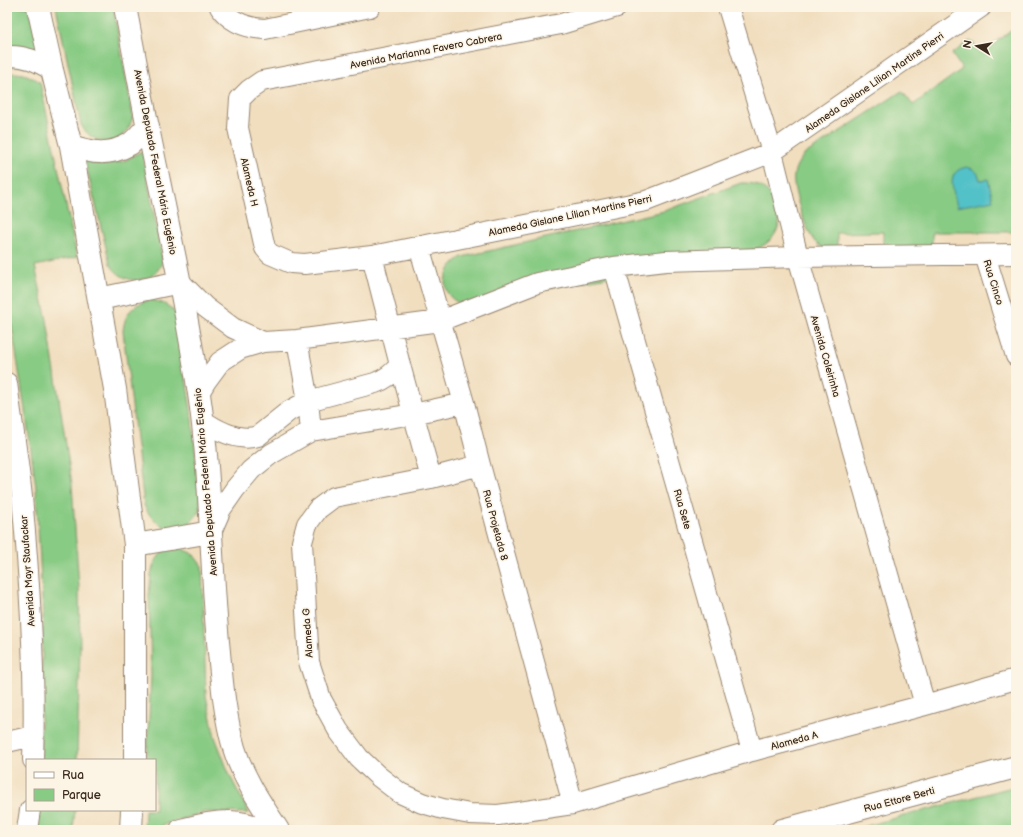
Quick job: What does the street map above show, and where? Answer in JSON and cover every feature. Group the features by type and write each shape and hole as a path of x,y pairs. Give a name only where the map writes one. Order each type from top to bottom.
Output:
{"street":[{"path":"38,7 71,146 115,389 135,545 135,759"},
{"name":"Avenida Deputado Federal Mário Eugênio","path":"125,7 180,282 199,393 211,532 216,626 225,707 235,750 250,786 278,830"},
{"path":"220,7 229,18 240,24 252,28 265,29 370,7"},
{"name":"Avenida Marianna Favero Cabrera","path":"240,99 249,90 262,81 561,24 617,7"},
{"name":"Avenida Coleirinha","path":"728,7 772,152 798,257 925,705"},
{"name":"Alameda Gislane Lílian Martins Pierri","path":"277,258 291,264 305,264 372,256 646,201 772,152 981,7"},
{"path":"7,56 17,56 36,60 52,70"},
{"name":"Alameda H","path":"240,99 238,128 265,248 270,254 277,258"},
{"path":"71,146 91,152 112,151 131,144 148,126"},
{"name":"Rua Projetada 8","path":"419,246 464,403 573,804"},
{"path":"199,393 220,362 240,349 263,342 297,340 440,321 537,283 614,267 666,261 798,257 1016,254"},
{"name":"Rua Cinco","path":"985,255 1016,356"},
{"path":"372,256 431,478"},
{"name":"Rua Sete","path":"614,267 752,751"},
{"path":"99,299 180,282 205,307 233,328 263,342"},
{"path":"297,340 308,401 311,431"},
{"path":"202,420 214,428 233,436 252,438 258,436 289,411 308,401 386,379 400,365"},
{"name":"Avenida Mayr Staufackar","path":"7,383 14,498 31,624 34,736 33,759"},
{"path":"135,545 211,532 221,509 235,489 252,470 270,454 311,431 413,414 464,403"},
{"name":"Alameda G","path":"480,465 431,478 334,497 318,509 307,524 302,542 309,662 320,699 338,730 359,758 378,776 400,792 422,803 443,810 470,814 498,814 573,804"},
{"name":"Alameda A","path":"573,804 752,751 1016,679"},
{"path":"7,742 34,736"},
{"name":"Rua Ettore Berti","path":"782,830 1016,768"},
{"path":"27,830 30,811"},
{"path":"131,830 132,811"},
{"path":"181,830 206,824 229,822 252,826 264,830"}],"green space":[{"path":"15,7 30,7 41,62 37,66 13,66 7,68 7,11"},
{"path":"56,7 113,7 133,116 124,134 118,139 110,142 95,139 81,125"},
{"path":"1016,27 1016,232 932,232 932,250 883,251 883,232 837,233 837,251 826,249 817,244 809,232 797,200 795,190 795,169 805,154 902,91 913,105 962,69 952,54 971,40 981,53"},
{"path":"13,73 27,75 40,82 77,257 35,266 47,320 72,484 79,588 80,646 77,759 40,759 43,617 36,488 7,295 7,75"},
{"path":"142,151 163,262 158,270 148,278 135,280 118,274 110,264 85,161 104,165 124,161"},
{"path":"741,183 749,183 762,187 769,192 778,206 779,223 777,231 768,242 754,250 461,304 453,300 445,288 445,281 450,268 462,257 664,211"},
{"path":"149,300 163,303 175,312 191,410 201,508 192,521 185,526 178,528 171,528 158,523 152,518 144,505 123,331 130,311 138,304"},
{"path":"180,548 193,554 202,566 206,696 215,737 230,776 249,813 205,812 163,825 156,830 144,830 145,811 156,811 156,759 147,759 151,675 149,594 151,574 155,561 164,550"},
{"path":"1016,786 1016,830 851,830"},
{"path":"37,811 75,811 73,830 33,830"}],"water":[{"path":"967,167 976,171 980,180 988,179 993,200 957,207 952,182 953,177 960,169"}]}
